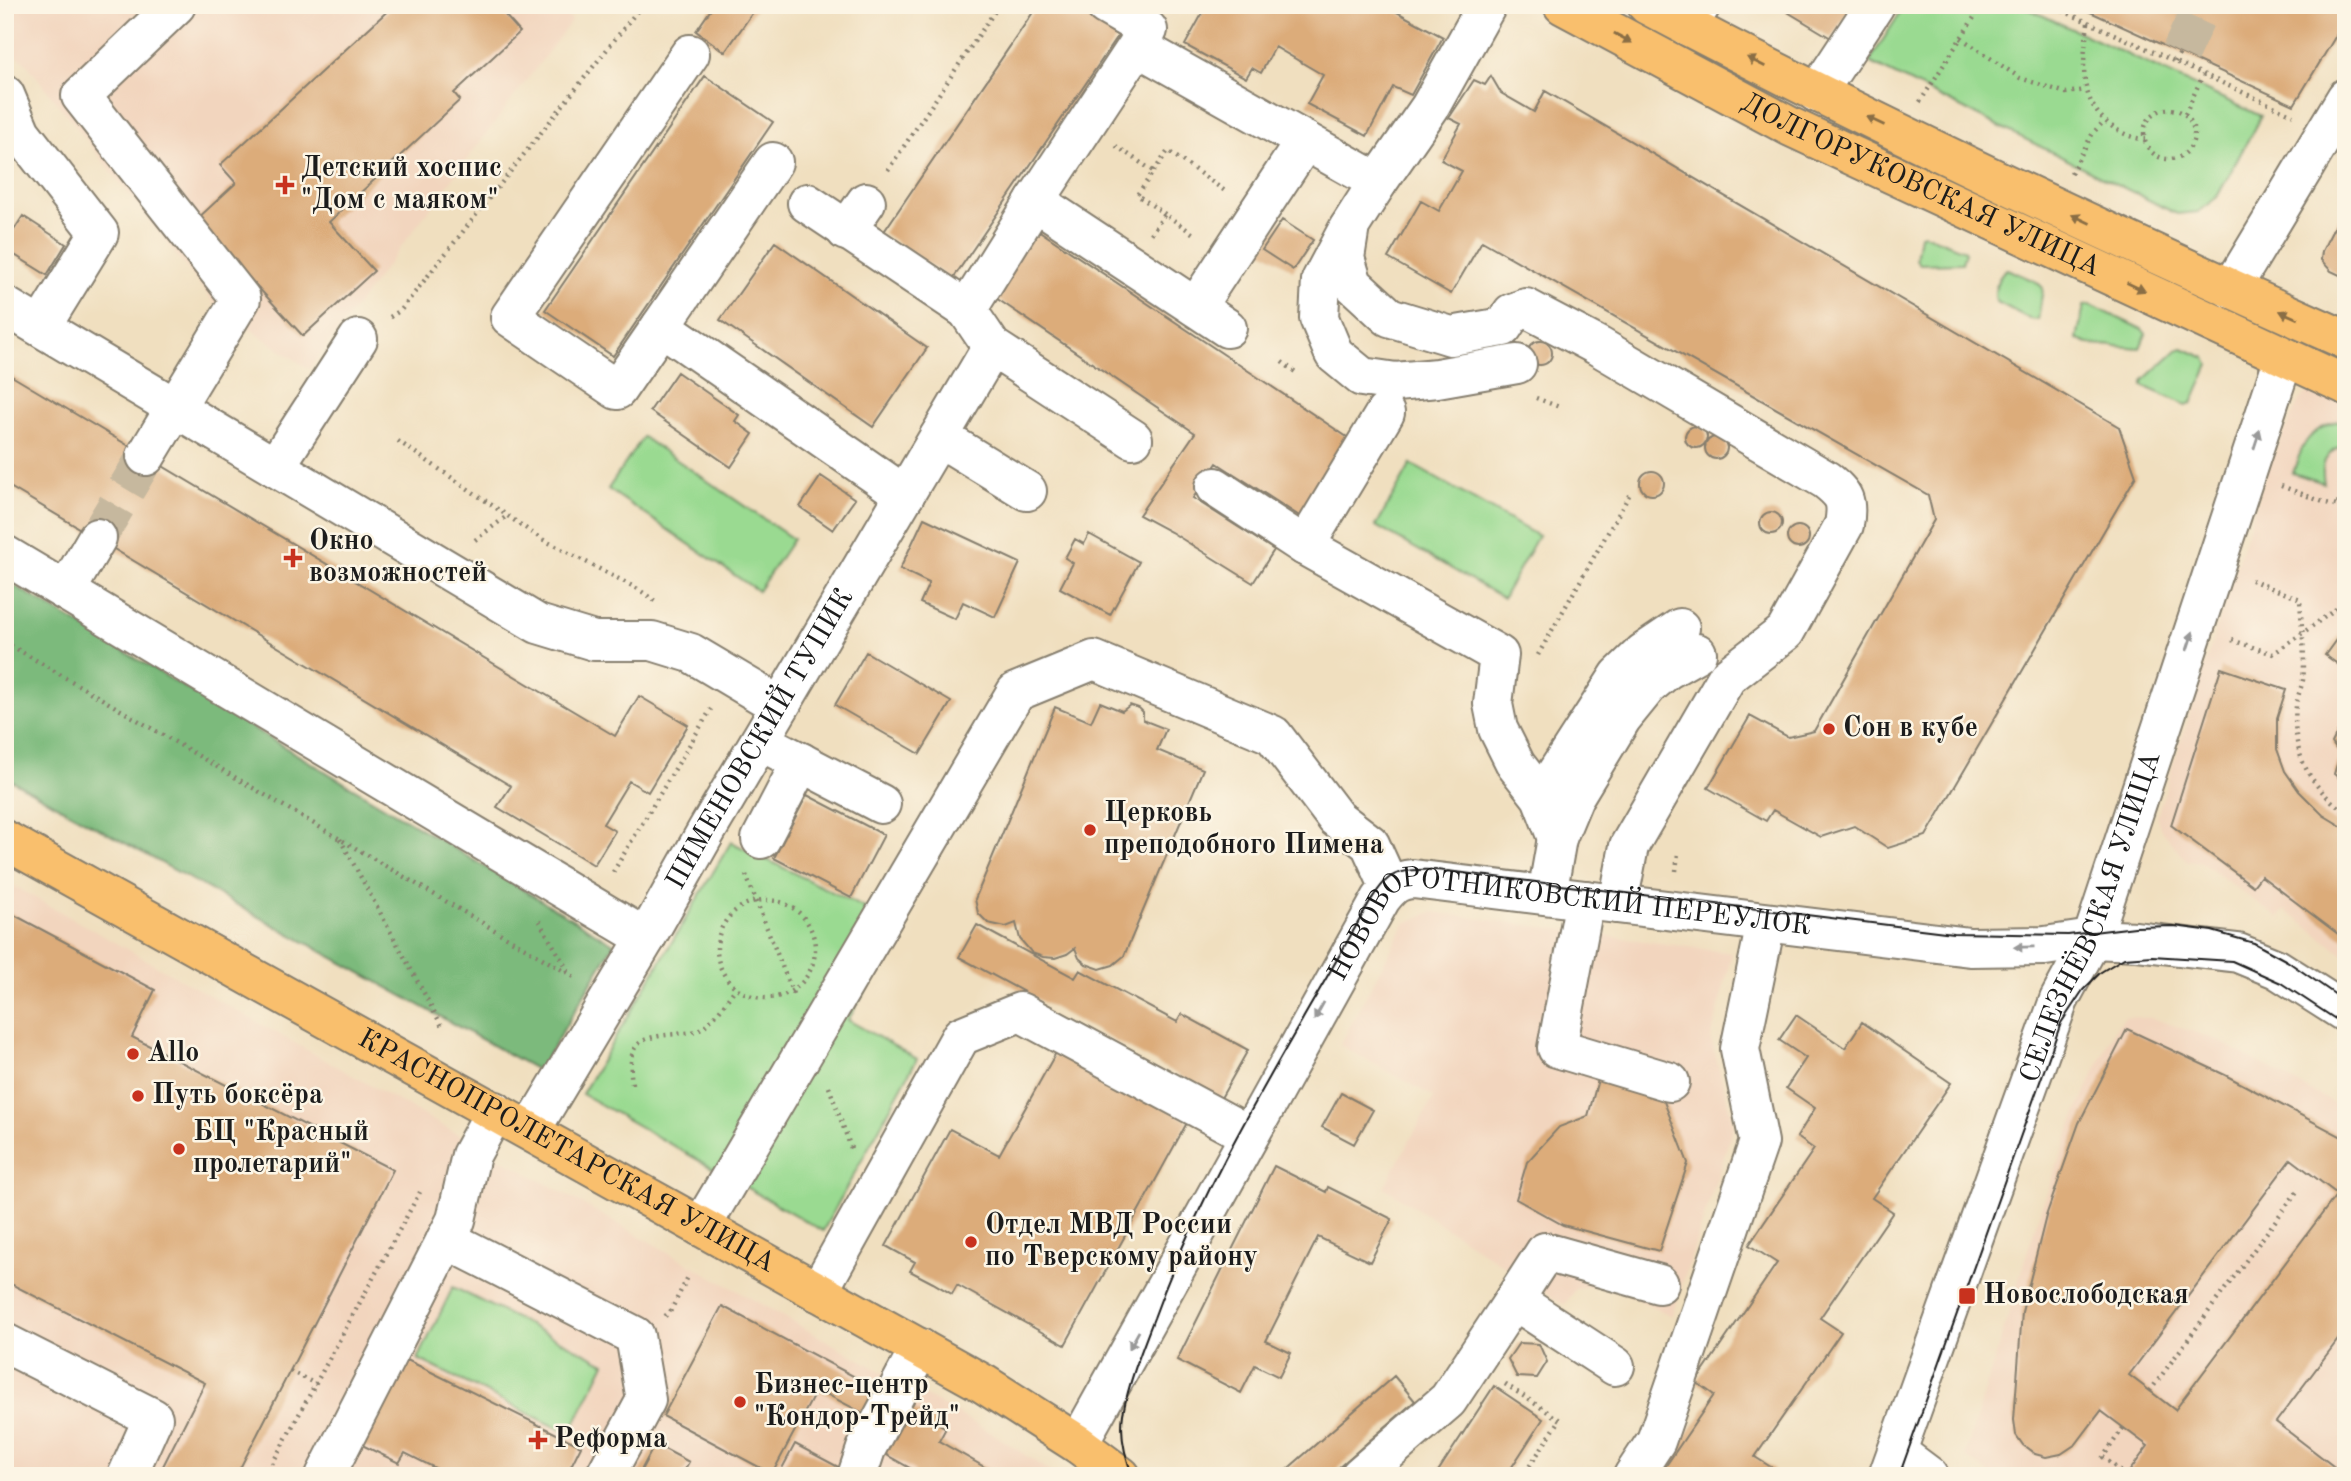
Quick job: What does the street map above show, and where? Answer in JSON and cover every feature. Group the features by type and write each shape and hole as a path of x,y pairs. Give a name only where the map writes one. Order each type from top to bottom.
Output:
{"main road":[{"name":"ДОЛГОРУКОВСКАЯ УЛИЦА","path":"1563,5 1791,127 2346,384"},
{"name":"ДОЛГОРУКОВСКАЯ УЛИЦА","path":"1647,5 1694,16 1817,93 2231,289 2346,340"},
{"name":"КРАСНОПРОЛЕТАРСКАЯ УЛИЦА","path":"5,840 984,1384 1121,1476"}],"street":[{"path":"146,456 241,299 81,96 176,5"},
{"path":"967,310 1148,30 1105,5"},
{"path":"1487,5 1430,107 1350,226 1321,280 1319,317 1334,354 1362,377 1396,382 1437,378 1522,379"},
{"path":"1817,93 1875,5"},
{"path":"1138,47 1378,182"},
{"path":"690,54 510,317 617,390 773,162"},
{"path":"5,95 21,133 99,233 41,327"},
{"path":"2231,289 2346,98"},
{"path":"1196,307 1306,141"},
{"path":"1035,201 1227,328"},
{"path":"807,203 856,216 967,310 992,347 1133,439"},
{"path":"1350,226 1345,258 1353,284 1389,317 1451,336 1503,327 1512,313 1526,307 1598,346 1826,480 1840,491 1847,506 1844,525 1785,632 1727,677 1629,846 1601,902 1557,1048 1670,1082"},
{"path":"5,306 538,624 594,640 652,641 691,653 780,706"},
{"path":"660,326 905,495"},
{"path":"275,467 358,339"},
{"name":"ПИМЕНОВСКИЙ ТУПИК","path":"531,1130 992,347"},
{"name":"СЕЛЕЗНЁВСКАЯ УЛИЦА","path":"1892,1464 2059,1000 2092,940 2284,357"},
{"path":"1305,546 1385,413"},
{"path":"939,437 1027,491"},
{"path":"1215,487 1305,546 1499,655 1493,704 1499,729 1516,765 1541,797 1557,838"},
{"path":"66,591 97,538"},
{"path":"5,555 646,938"},
{"path":"1541,797 1619,676 1643,653 1689,641 1667,670 1647,686 1622,718 1574,797 1557,838 1547,895"},
{"path":"701,1227 1016,692 1094,660 1273,735 1336,818 1370,844 1390,888"},
{"path":"760,741 881,804"},
{"path":"761,839 801,762"},
{"name":"НОВОВОРОТНИКОВСКИЙ ПЕРЕУЛОК","path":"1077,1444 1249,1135 1390,888 1398,881 1413,879 1970,947 2045,946 2092,940 2136,941 2238,953 2277,970 2346,1013"},
{"path":"1633,1476 1656,1441 1759,1142 1740,1049 1766,923"},
{"path":"818,1292 961,1036 1020,1012 1249,1135"},
{"path":"325,1476 456,1220 471,1155 495,1111"},
{"path":"446,1239 635,1336 646,1401 605,1476"},
{"path":"1360,1476 1448,1400 1545,1252 1658,1284"},
{"path":"1514,1300 1615,1366"},
{"path":"5,1343 153,1418 127,1476"},
{"path":"857,1476 866,1450 920,1348"},
{"path":"1892,1464 1929,1476"}],"path":[{"path":"358,339 401,310 642,5"},
{"path":"856,216 999,5"},
{"path":"1920,102 1982,5"},
{"path":"2050,5 2297,117"},
{"path":"2088,23 2084,84 2092,105 2104,121 2121,132 2137,139 2145,139"},
{"path":"1961,38 2020,78 2066,93 2086,90"},
{"path":"2175,62 2180,53"},
{"path":"2185,114 2203,75"},
{"path":"2164,108 2185,114 2193,123 2193,145 2185,154 2175,159 2164,159 2153,154 2145,139 2146,122 2164,108"},
{"path":"2070,176 2093,133 2104,121"},
{"path":"1201,227 1195,235 1137,195 1168,151 1225,191 1219,200"},
{"path":"1130,263 1165,214"},
{"path":"1522,379 1562,408"},
{"path":"398,441 540,538 638,589 660,604"},
{"path":"2272,482 2326,503 2337,503 2346,507"},
{"path":"1493,704 1526,676 1632,492"},
{"path":"2337,503 2346,494"},
{"path":"2241,575 2300,599 2303,679 2296,704 2295,729 2299,755 2310,778 2326,798 2346,813"},
{"path":"2223,637 2273,654 2346,602"},
{"path":"5,642 609,999"},
{"path":"592,906 730,677"},
{"path":"339,838 443,1028"},
{"path":"1676,872 1678,853"},
{"path":"765,900 782,902 803,916 812,931 816,948 813,965 805,980 792,991 776,998 751,997 735,989 717,960 717,943 722,926 733,912 748,903 765,900"},
{"path":"632,1084 629,1060 631,1052 644,1040 657,1035 695,1032 713,1019 735,989"},
{"path":"272,1464 421,1190"},
{"path":"2151,1391 2298,1190"},
{"path":"670,1312 690,1275"},
{"path":"1473,1363 1560,1420 1523,1476"},
{"path":"290,1371 316,1384"},
{"path":"2123,1428 2103,1457 2126,1476"}],"shaded area":[{"name":"Детский хоспис \"Дом с маяком\"","path":"5,5 558,5 572,20 309,369 217,307 26,63 5,48"},
{"path":"2319,391 2346,401 2346,956 2285,910 2278,918 2202,863 2187,861 2162,832 2157,816 2267,469 2300,399 2308,392"},
{"path":"5,881 997,1436 1056,1476 5,1476"},
{"path":"1432,912 1732,953 1711,1039 1734,1125 1672,1316 1606,1284 1576,1288 1564,1305 1384,1187 1434,1097 1340,1045 1405,923"},
{"path":"2125,1017 2152,1018 2215,1039 2346,1110 2346,1344 2342,1349 2346,1352 2346,1476 1992,1476 1965,1456 2039,1214 2080,1105 2114,1030"}],"green space":[{"path":"1905,5 2020,5 2261,116 2217,197 2198,212 2177,214 1869,62"},
{"path":"1924,234 1962,249 1965,252 1962,263 1919,264 1916,259 1920,235"},
{"path":"2007,269 2037,282 2043,288 2038,320 2030,319 1997,302 1997,284"},
{"path":"2090,305 2142,329 2146,334 2140,348 2088,344 2077,339 2084,306"},
{"path":"2183,348 2206,358 2209,365 2192,403 2186,405 2143,386 2143,381 2177,350"},
{"path":"2337,421 2346,422 2346,444 2326,459 2324,483 2293,473 2299,454 2312,434"},
{"path":"643,437 793,539 758,591 608,489"},
{"path":"1411,464 1538,536 1503,598 1376,526"},
{"path":"5,580 614,944 539,1071 5,777"},
{"path":"731,842 903,927 848,1020 917,1059 823,1231 582,1094"},
{"path":"453,1287 605,1363 570,1434 418,1359"}],"building":[{"path":"394,5 496,5 520,32 454,93 460,100 329,222 374,271 303,336 196,220 236,183 220,165"},
{"path":"714,5 758,5 725,52 696,31"},
{"path":"1038,5 1072,5 1118,36 952,280 883,233"},
{"path":"1207,5 1384,5 1443,37 1411,95 1393,87 1367,136 1307,104 1323,75 1275,47 1261,73 1252,68 1246,78 1185,45"},
{"path":"1776,5 1852,5 1831,38"},
{"path":"2075,5 2346,5 2346,19 2294,105"},
{"path":"705,76 773,122 613,356 545,310"},
{"path":"1491,76 1501,93 1534,112 1545,91 2119,427 2136,476 1926,836 1888,848 1854,826 1821,837 1773,810 1766,821 1708,788 1750,716 1788,737 1814,731 1934,520 1928,495 1482,241 1451,294 1388,258 1421,201 1439,211 1462,171 1441,160 1461,124 1449,118 1474,80 1485,85"},
{"path":"2346,204 2346,278 2331,271 2321,260 2322,251"},
{"path":"23,216 66,244 47,275 5,249 5,244"},
{"path":"1282,220 1313,240 1293,270 1262,250"},
{"path":"1035,228 1350,439 1301,517 1217,463 1193,498 1274,550 1253,583 1139,515 1195,433 990,294"},
{"path":"775,242 927,348 873,427 720,320"},
{"path":"1540,341 1549,344 1552,353 1549,362 1540,365 1531,362 1528,353 1531,344"},
{"path":"5,372 615,736 639,696 688,725 648,792 629,781 603,824 615,831 594,865 497,807 511,786 5,484"},
{"path":"677,372 739,415 735,421 753,434 731,467 650,411"},
{"path":"1696,426 1704,429 1707,437 1704,445 1696,448 1688,445 1685,437 1688,429"},
{"path":"1716,437 1724,440 1727,448 1724,456 1716,459 1708,456 1705,448 1708,440"},
{"path":"1652,471 1661,474 1664,483 1661,492 1652,495 1643,492 1640,483 1643,474"},
{"path":"821,476 855,499 833,530 800,507"},
{"path":"1771,512 1779,515 1782,523 1779,531 1771,534 1763,531 1760,523 1763,515"},
{"path":"924,518 1020,563 995,617 963,602 955,619 920,603 929,583 900,569"},
{"path":"1798,526 1806,529 1809,537 1806,545 1798,548 1790,545 1787,537 1790,529"},
{"path":"1089,534 1139,562 1110,615 1060,588 1073,563 1065,558 1075,539 1084,544"},
{"path":"2346,626 2346,670 2325,655"},
{"path":"866,652 951,702 920,754 835,705"},
{"path":"2221,668 2286,690 2277,718 2277,749 2285,771 2299,791 2323,815 2346,829 2346,940 2261,876 2253,886 2171,825"},
{"path":"2346,692 2346,784 2334,774 2340,755 2332,743 2345,717"},
{"name":"Церковь преподобного Пимена","path":"1100,702 1122,711 1130,705 1139,708 1143,712 1143,720 1166,729 1157,750 1203,769 1124,956 1113,965 1100,969 1086,964 1079,958 1075,948 1055,958 1032,953 1020,939 1016,923 1006,927 988,923 978,913 975,899 1055,707 1091,722"},
{"path":"807,795 884,835 851,898 774,858"},
{"name":"БЦ \"Красный пролетарий\"","path":"5,910 155,990 132,1037 393,1170 236,1476 158,1476 205,1383 5,1281"},
{"path":"977,925 1075,978 1080,970 1177,1022 1182,1014 1248,1050 1221,1098 959,957"},
{"path":"1796,1015 1845,1048 1862,1022 1951,1083 1872,1198 1893,1212 1820,1318 1841,1332 1755,1457 1774,1469 1769,1476 1659,1476 1714,1395 1696,1382 1777,1263 1749,1245 1814,1149 1797,1137 1815,1108 1786,1088 1806,1058 1779,1040"},
{"path":"2127,1029 2225,1075 2346,1139 2346,1329 2276,1422 2346,1476 2126,1476 2148,1446 2101,1411 2076,1444 2061,1454 2046,1457 2035,1454 2023,1445 2016,1435 2014,1420 2022,1312 2046,1216 2079,1123","holes":["2291,1159 2337,1194 2175,1410 2129,1375"]},
{"path":"1058,1049 1188,1121 1065,1345 957,1285 952,1294 910,1271 915,1262 886,1246 950,1129 999,1155"},
{"path":"1599,1076 1661,1094 1688,1163 1659,1251 1563,1225 1516,1199 1527,1162 1559,1127 1588,1116"},
{"path":"1341,1093 1373,1110 1354,1144 1322,1127"},
{"path":"1274,1166 1326,1192 1328,1187 1392,1219 1370,1262 1318,1237 1266,1341 1291,1353 1279,1377 1255,1365 1241,1393 1177,1360"},
{"name":"Бизнес-центр \"Кондор-Трейд\"","path":"722,1306 885,1393 872,1418 817,1389 772,1474 663,1416"},
{"path":"1519,1343 1539,1344 1547,1362 1537,1378 1517,1377 1508,1359"},
{"path":"405,1359 581,1446 566,1476 451,1476 405,1453 399,1463 362,1445"},
{"path":"1394,1376 1415,1401 1329,1476 1285,1476 1283,1473"},
{"path":"1494,1386 1543,1419 1506,1476 1435,1476"},
{"path":"904,1404 946,1428 939,1441 1000,1476 913,1476 915,1471 878,1450"},
{"path":"655,1444 689,1462 681,1476 638,1476"},
{"path":"795,1444 842,1469 839,1476 778,1476"}],"tunnel":[{"path":"2180,53 2202,5"},
{"path":"97,538 146,456"}],"tram line":[{"path":"1133,1476 1124,1445 1123,1414 1136,1365 1175,1264 1225,1158 1369,903 1383,883 1398,873 1423,870 1451,872 1953,933 2068,935 2135,927 2174,926 2212,931 2254,943 2287,961 2346,1002"},
{"path":"1899,1476 2061,1023 2083,990 2101,972 2124,958 2152,956 2232,961 2281,983 2346,1026"}],"place":[{"name":"Детский хоспис \"Дом с маяком\"","path":"285,185"},
{"name":"Окно возможностей","path":"293,558"},
{"name":"Сон в кубе","path":"1829,729"},
{"name":"Церковь преподобного Пимена","path":"1090,830"},
{"name":"Allo","path":"133,1054"},
{"name":"Путь боксёра","path":"138,1096"},
{"name":"БЦ \"Красный пролетарий\"","path":"179,1149"},
{"name":"Отдел МВД России по Тверскому району","path":"971,1242"},
{"name":"Новослободская","path":"1967,1296"},
{"name":"Бизнес-центр \"Кондор-Трейд\"","path":"740,1402"},
{"name":"Реформа","path":"538,1440"}]}
